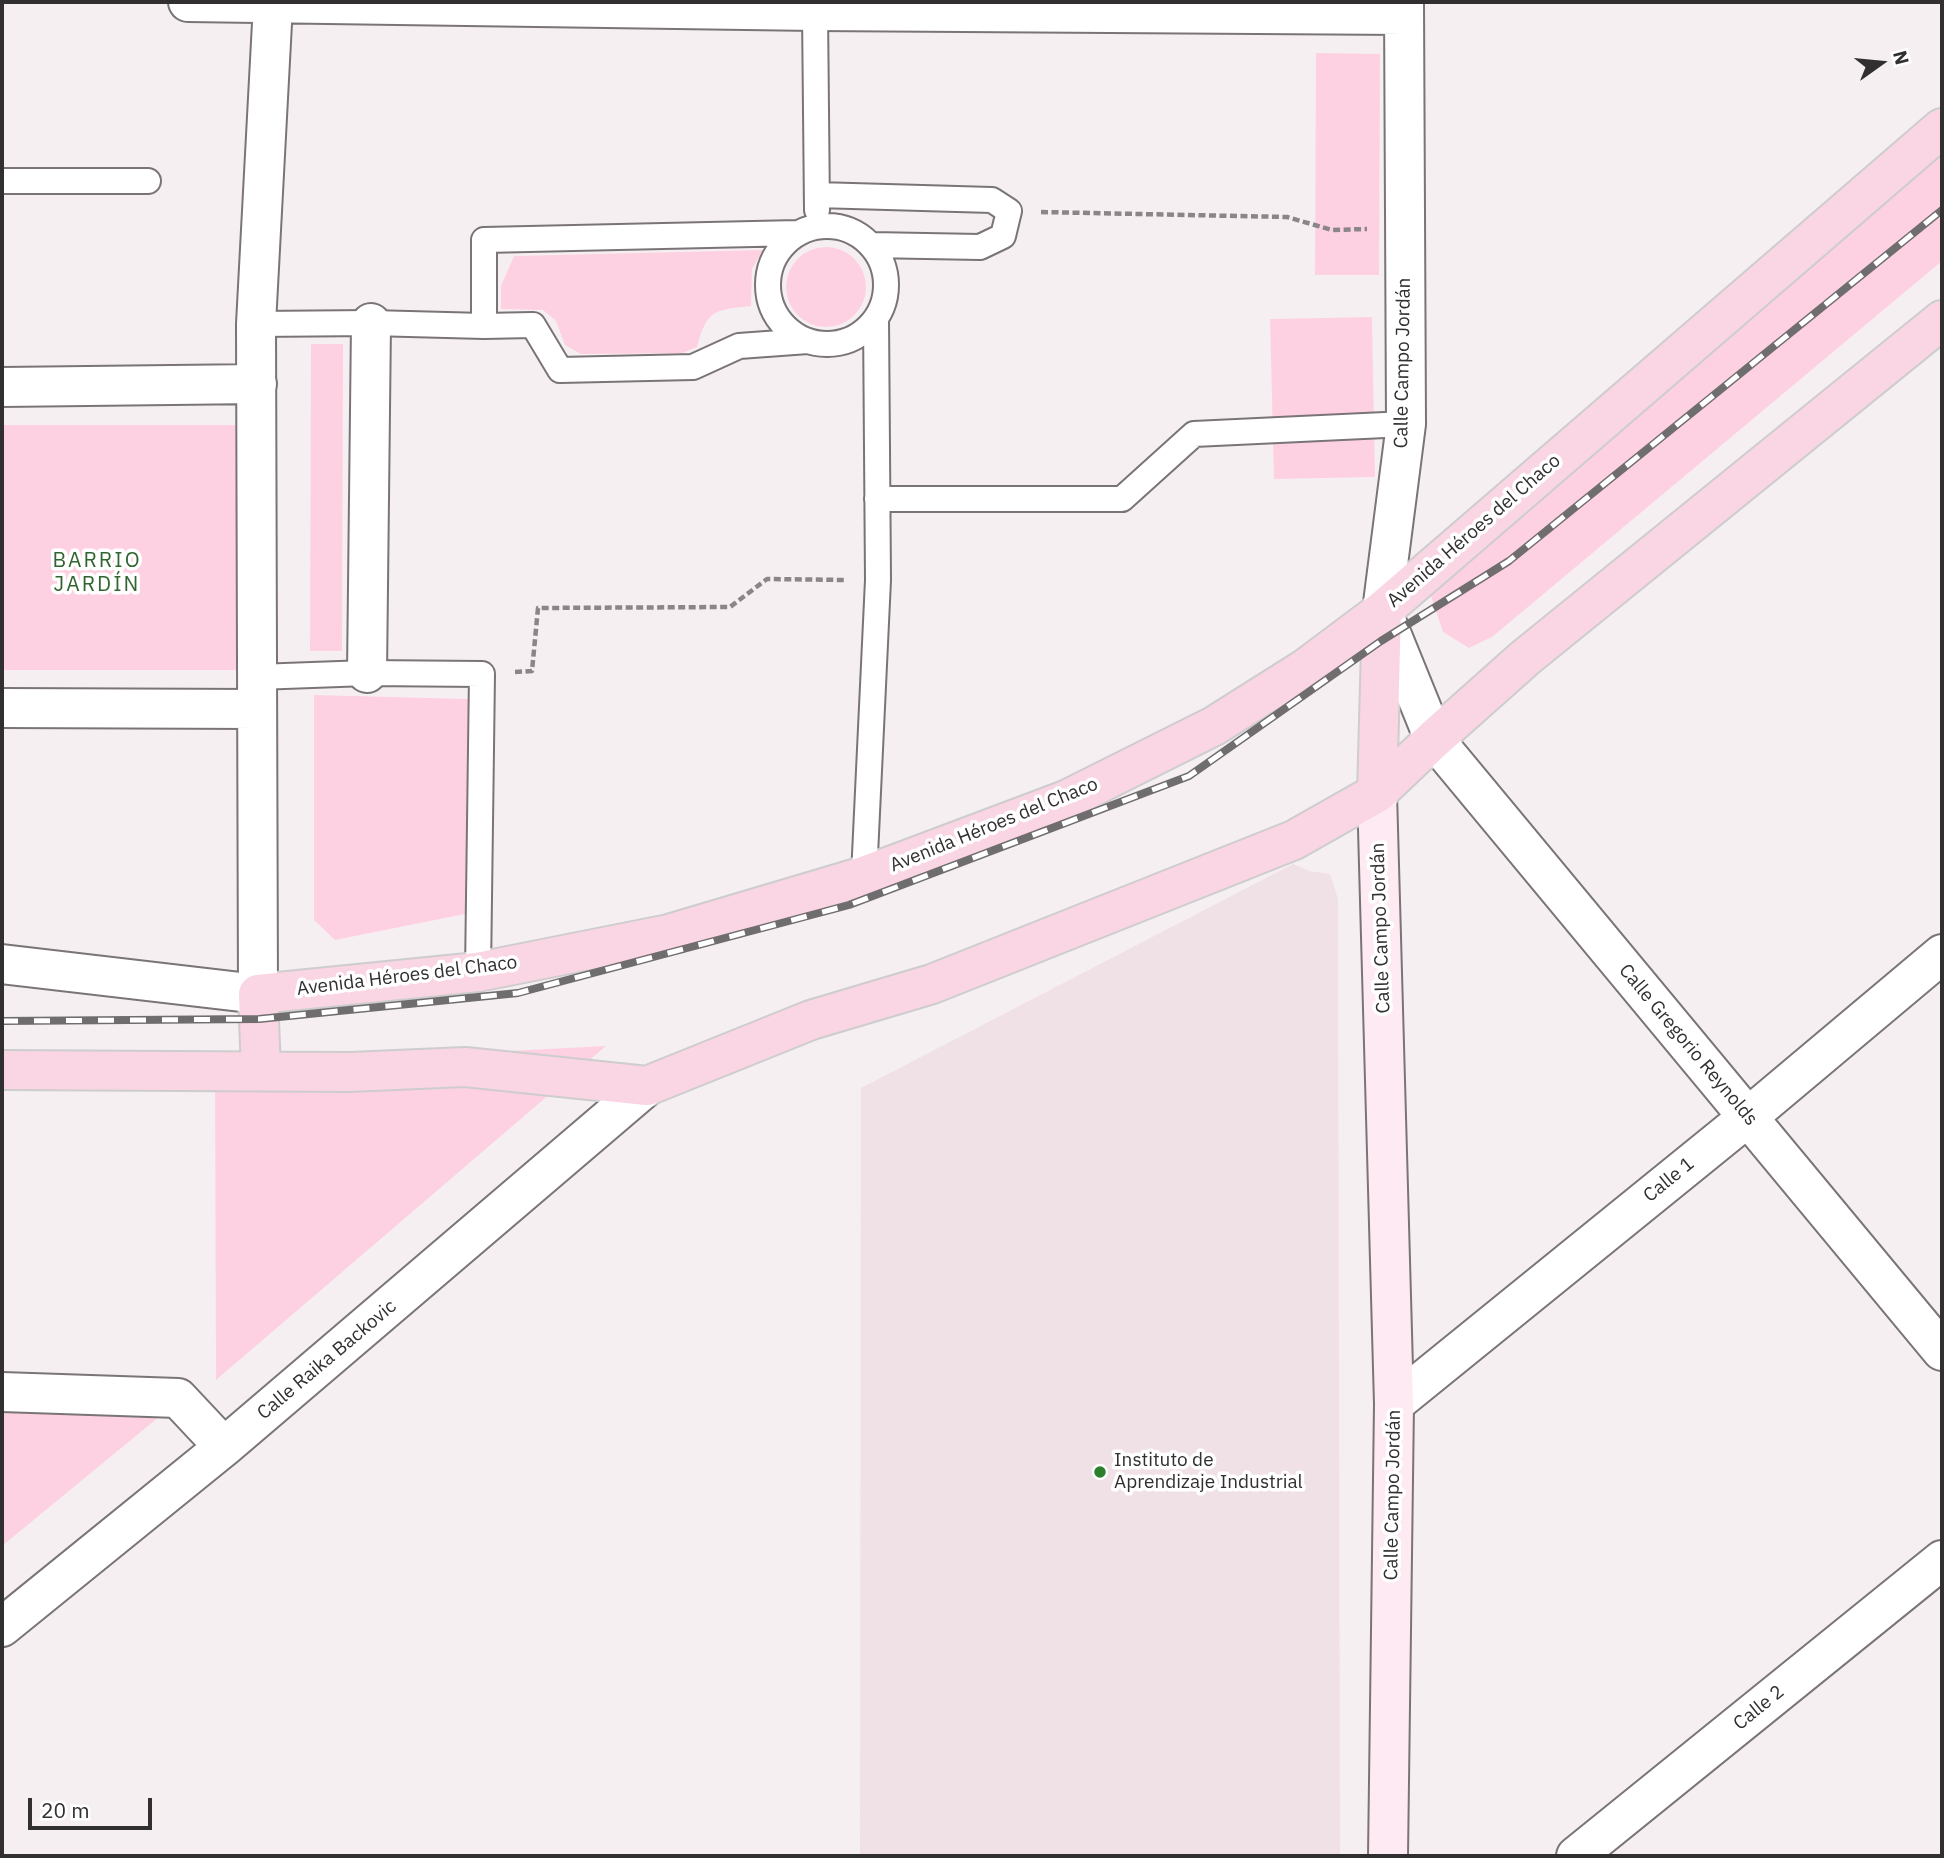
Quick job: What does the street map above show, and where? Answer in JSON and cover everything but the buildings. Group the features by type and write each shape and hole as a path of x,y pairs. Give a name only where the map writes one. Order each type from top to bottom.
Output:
{"main road":[{"name":"Avenida Héroes del Chaco","path":"258,994 478,972 668,934 864,876 1066,800 1201,732 1306,668 1381,611 1942,128"},
{"path":"2,1070 350,1072 465,1067 647,1086 811,1020 932,984 1294,840 1377,793 1525,658 1942,320"},
{"name":"Calle Campo Jordán","path":"1381,611 1377,793 1394,1404 1388,1856"},
{"path":"258,994 261,1071"}],"street":[{"path":"188,2 815,11 1404,8"},
{"path":"258,994 256,324 272,4"},
{"name":"Calle Campo Jordán","path":"1381,611 1406,424 1404,8"},
{"path":"367,673 371,323"},
{"path":"2,387 257,384"},
{"name":"Calle Gregorio Reynolds","path":"1381,611 1434,739 1942,1351"},
{"path":"2,708 257,693"},
{"name":"Calle 1","path":"1394,1404 1748,1117 1942,954"},
{"name":"Avenida Héroes del Chaco","path":"2,964 258,994"},
{"name":"Calle Raika Backovic","path":"2,1627 224,1447 647,1086"},
{"path":"2,1392 178,1398 224,1447"},
{"name":"Calle 2","path":"1577,1856 1942,1560"}],"lane":[{"path":"807,341 791,331 778,317 769,299 768,280 773,261 783,244 808,229 817,195 815,11"},
{"path":"2,181 148,181"},
{"path":"817,195 992,200 1009,211 1003,236 980,247 871,245"},
{"path":"256,324 371,323 484,326 533,325 560,370 693,367 739,346 807,341 827,344 846,341 863,332 876,318 884,300 886,281 881,261 871,245 855,232 836,226 484,240 484,326"},
{"path":"864,876 878,580 876,318"},
{"path":"877,499 1122,499 1194,434 1406,424"},
{"path":"257,693 367,673 482,674 478,972"}],"path":[{"path":"1009,211 1287,217 1332,230 1405,228"},
{"path":"482,674 531,671 538,608 730,607 767,579 878,580"}],"shaded area":[{"path":"1316,53 1380,54 1379,275 1315,275"},
{"path":"1942,145 1942,261 1492,637 1469,648 1443,632 1430,593"},
{"path":"818,247 834,247 848,253 860,265 866,279 866,295 860,309 848,321 834,327 818,327 804,321 792,309 786,295 786,279 792,265 804,253"},
{"path":"763,250 752,269 751,306 714,314 705,325 697,347 682,353 581,354 565,345 556,321 543,310 501,309 501,286 514,256"},
{"path":"1372,317 1375,477 1274,479 1270,319"},
{"path":"311,344 343,344 342,651 310,651"},
{"path":"2,425 245,425 245,670 2,670"},
{"path":"314,695 468,699 470,913 335,940 314,920"},
{"name":"Instituto de Aprendizaje Industrial","path":"1293,864 1309,871 1330,874 1338,899 1340,1856 860,1856 861,1088"},
{"path":"606,1046 216,1380 215,1066"},
{"path":"2,1410 165,1412 2,1546"}],"railway":[{"path":"2,1021 259,1019 518,993 849,905 1189,776 1381,641 1509,561 1942,210"}],"place":[{"name":"Instituto de Aprendizaje Industrial","path":"1100,1472"}],"district":[{"name":"BARRIO JARDÍN","path":"97,573"}]}
